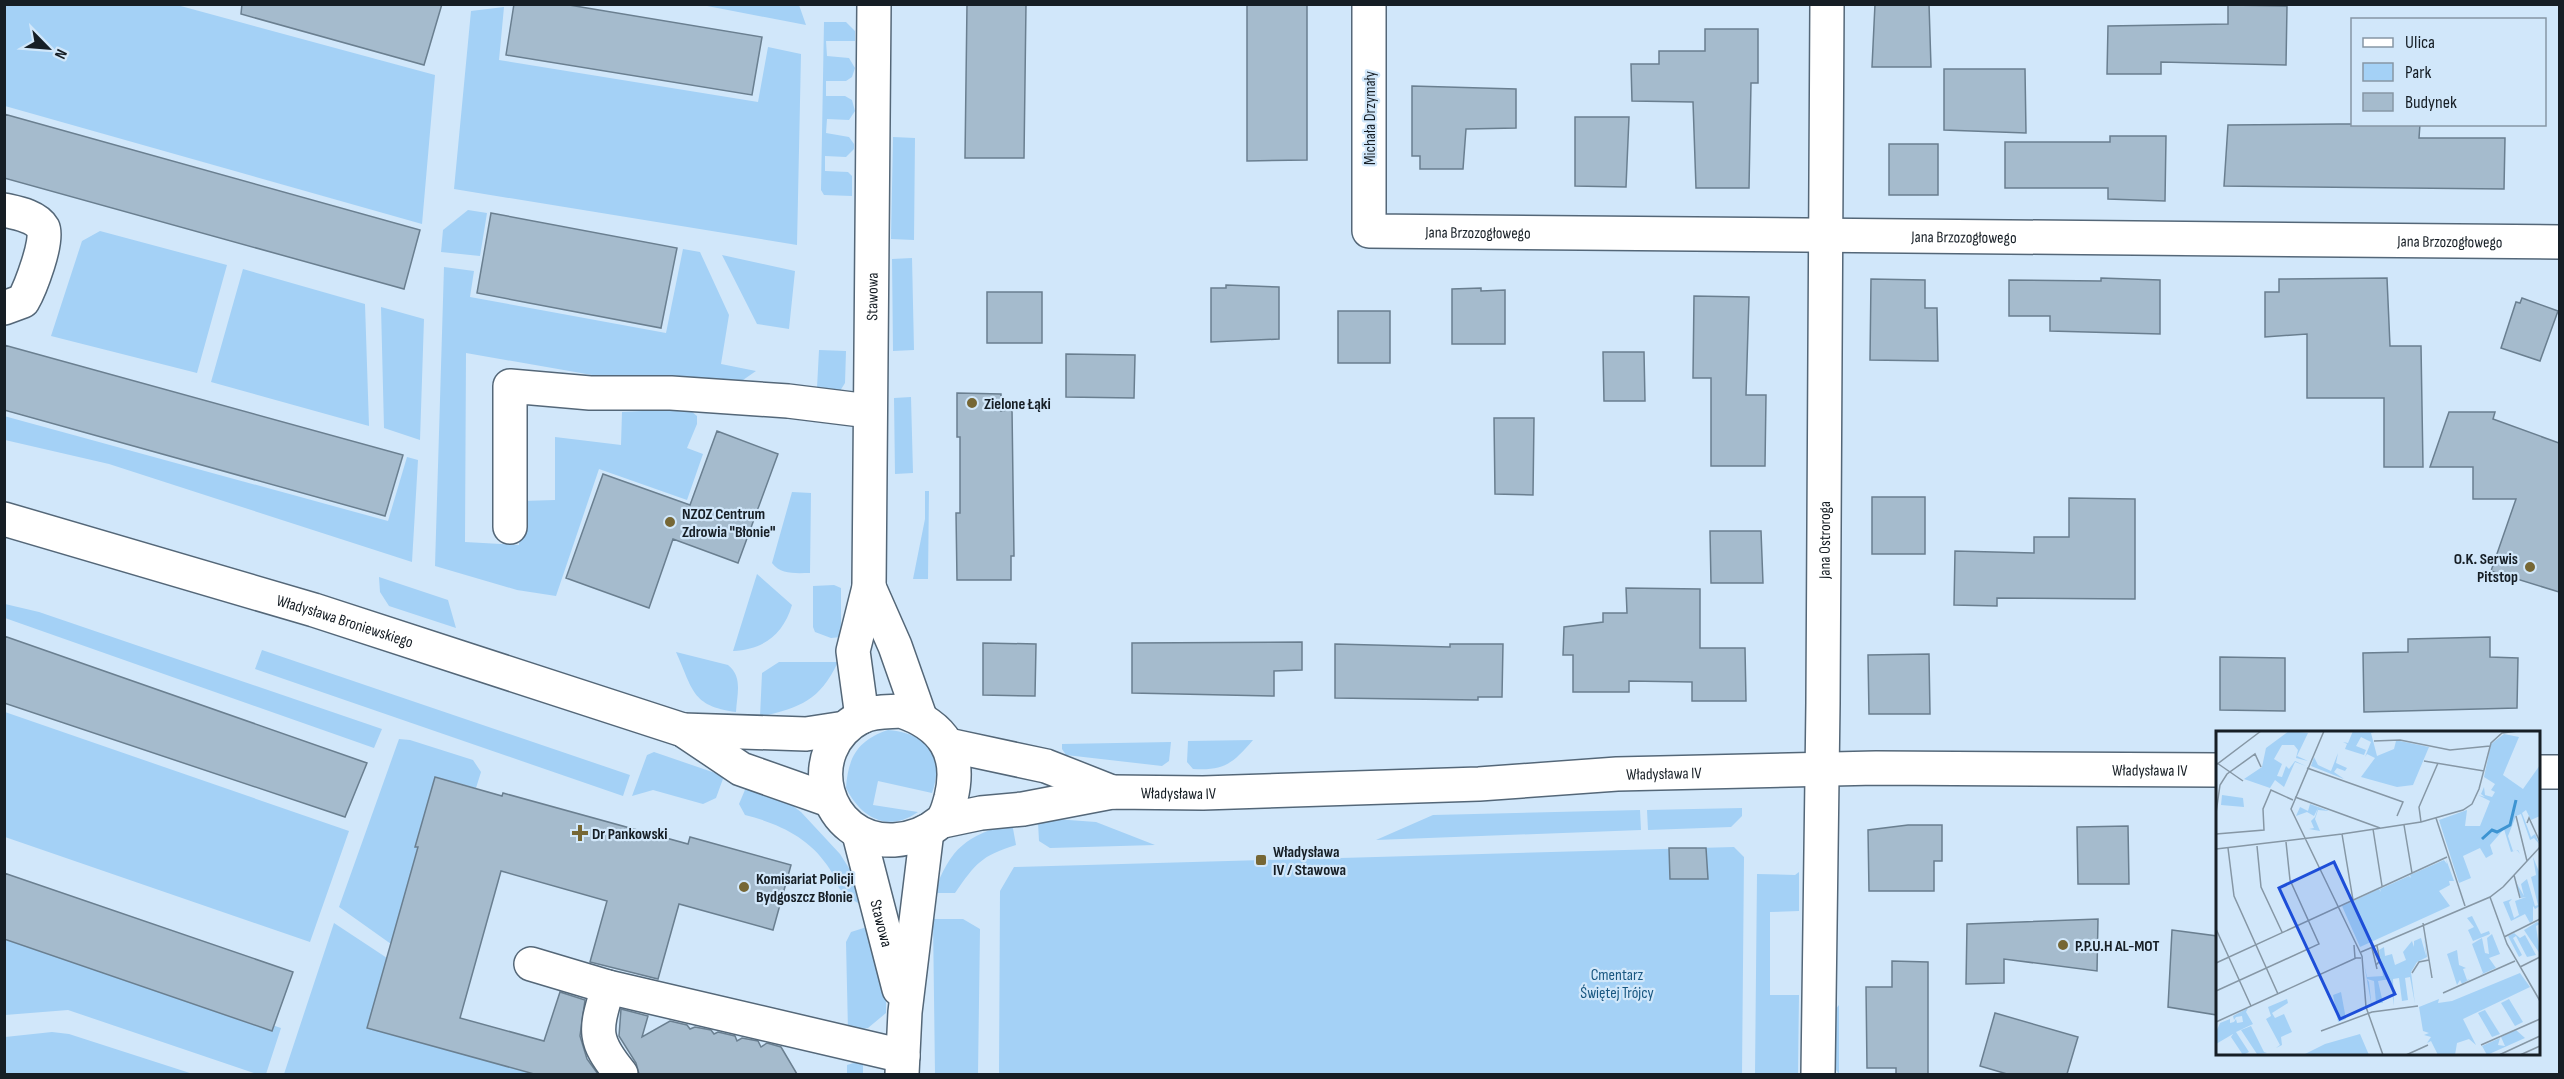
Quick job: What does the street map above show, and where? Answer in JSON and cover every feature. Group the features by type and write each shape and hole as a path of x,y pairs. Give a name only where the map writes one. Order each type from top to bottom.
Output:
{"street":[{"name":"Stawowa","path":"853,722 853,651 869,587 874,4"},
{"name":"Michała Drzymały","path":"1369,4 1369,231"},
{"name":"Jana Ostroroga","path":"1818,1074 1827,4"},
{"path":"4,210 29,217 42,226 45,238 23,301 4,308"},
{"name":"Jana Brzozogłowego","path":"1369,231 2559,242"},
{"path":"510,527 510,387 590,393 671,393 788,401 869,411"},
{"name":"Władysława Broniewskiego","path":"4,519 314,610 683,730 741,769 829,800"},
{"name":"Stawowa","path":"869,587 920,717"},
{"path":"901,711 920,717 936,729 948,745 954,763 955,783 935,826 905,839 881,840 859,834 847,825 829,800 825,767 832,746 853,722 877,712 901,711"},
{"name":"Władysława Broniewskiego","path":"683,730 807,734 853,722"},
{"name":"Władysława IV","path":"948,745 1046,766 1112,792"},
{"name":"Władysława IV","path":"935,826 981,813 1023,809 1112,792 1203,793 1479,784 1617,774 1821,770 2216,770"},
{"path":"2540,772 2559,772"},
{"name":"Stawowa","path":"903,1065 905,1012 935,826"},
{"name":"Stawowa","path":"859,834 905,1012"},
{"path":"531,963 608,987 903,1065"},
{"path":"608,987 597,1027 603,1050 621,1074"}],"green space":[{"path":"4,5 177,5 435,75 422,224 5,106"},
{"path":"702,5 799,5 806,25"},
{"path":"504,7 499,60 758,102 768,47 801,54 797,245 454,189 471,11"},
{"path":"824,22 846,22 855,31 855,41 826,41 827,56 849,58 855,68 852,77 846,81 826,81 826,96 845,96 852,100 855,111 849,120 827,119 826,133 849,137 854,144 854,149 846,157 825,156 825,171 848,172 852,176 852,196 824,195 821,190"},
{"path":"893,137 915,138 914,240 891,239"},
{"path":"468,210 487,213 480,256 441,252 443,230"},
{"path":"100,231 227,265 197,373 51,336 82,241"},
{"path":"683,249 700,252 729,315 721,364 756,371 743,380 598,376 466,353 465,542 519,545 522,501 555,500 555,437 621,445 622,412 682,409 691,411 697,416 697,424 687,448 703,454 687,500 599,469 556,596 517,590 435,566 444,267 474,271 470,297 666,333"},
{"path":"722,255 795,271 789,329 757,324"},
{"path":"912,258 914,350 893,351 892,259"},
{"path":"243,269 365,304 369,426 211,382"},
{"path":"381,307 424,319 420,440 384,428"},
{"path":"819,350 846,351 845,383 840,391 822,391 817,388"},
{"path":"911,397 913,473 895,474 894,398"},
{"path":"4,416 388,521 407,457 418,460 412,562 109,464 5,440"},
{"path":"925,491 929,491 928,579 913,579 925,519"},
{"path":"792,492 811,493 810,573 780,570 772,563"},
{"path":"757,574 792,605 783,625 771,638 754,647 733,651"},
{"path":"379,577 448,600 456,628 389,606 380,592"},
{"path":"834,585 841,588 841,637 831,638 815,632 813,627 813,586"},
{"path":"5,604 39,612 382,729 374,748 5,618"},
{"path":"262,650 630,775 623,796 255,669"},
{"path":"676,652 728,665 733,670 736,675 738,692 736,712 710,705 696,694"},
{"path":"779,662 838,662 823,686 807,701 760,717 762,673"},
{"path":"5,712 349,831 310,942 5,837"},
{"path":"888,730 902,732 922,741 930,749 936,768 932,793 878,781 873,805 918,812 907,818 886,822 867,814 852,799 846,788 849,767 856,751 869,739"},
{"path":"399,739 410,740 473,760 481,772 476,788 435,777 416,846 421,848 391,944 339,907"},
{"path":"1253,740 1240,755 1221,767 1193,769 1187,762 1188,741"},
{"path":"1171,742 1169,761 1162,766 1066,755 1062,749 1062,744"},
{"path":"654,752 724,776 716,798 703,804 653,790 632,796 647,755"},
{"path":"747,785 789,803 801,812 840,854 854,876 864,902 858,903 840,889 832,872 811,846 791,832 745,815 739,804"},
{"path":"1742,808 1742,816 1731,827 1648,830 1647,810"},
{"path":"1640,810 1641,830 1376,840 1433,815"},
{"path":"1055,819 1096,822 1155,845 1050,848 1039,841 1038,822"},
{"path":"1012,823 1016,845 980,862 968,874 955,893 934,893 947,864 962,846 983,833"},
{"name":"Cmentarz Świętej Trójcy","path":"1734,847 1744,857 1742,1074 999,1074 1000,891 1014,867"},
{"path":"1799,872 1799,911 1770,912 1770,995 1799,995 1798,1074 1755,1074 1757,874 1795,875"},
{"path":"933,919 963,919 980,929 978,1074 935,1074"},
{"path":"334,923 387,958 368,1028 534,1074 284,1074"},
{"path":"870,926 886,994 886,1013 868,1028 848,1031 846,942 851,932"},
{"path":"4,935 281,1028 266,1074 257,1074 68,1010 5,1015"},
{"path":"1839,1005 1839,1074 1834,1067 1834,1011"},
{"path":"52,1032 69,1034 193,1074 5,1074 5,1037"},
{"path":"863,1060 863,1074 847,1074 847,1065"}],"building":[{"path":"242,4 442,4 424,65 241,14"},
{"path":"514,4 563,4 762,37 752,95 506,55"},
{"path":"967,4 1026,4 1024,158 965,158"},
{"path":"1247,4 1307,4 1307,160 1247,161"},
{"path":"1875,4 1929,4 1931,67 1872,67"},
{"path":"2228,5 2287,6 2286,65 2161,62 2161,74 2107,74 2108,26 2228,24"},
{"path":"1705,29 1758,29 1758,83 1751,83 1749,188 1696,188 1693,102 1632,101 1631,64 1659,64 1659,51 1705,51"},
{"path":"1944,69 2025,69 2026,133 1944,130"},
{"path":"1412,86 1516,89 1516,128 1466,129 1463,169 1420,169 1420,156 1412,156"},
{"path":"4,114 420,230 404,289 4,178"},
{"path":"1575,117 1629,117 1626,187 1575,186"},
{"path":"2228,125 2420,126 2419,138 2505,138 2504,189 2224,186"},
{"path":"2110,136 2166,136 2165,201 2108,199 2108,188 2005,188 2005,142 2110,142"},
{"path":"1889,144 1938,144 1938,195 1889,195"},
{"path":"491,213 677,248 661,328 477,293"},
{"path":"2101,278 2160,280 2160,334 2050,331 2050,316 2009,316 2009,280 2101,281"},
{"path":"2387,278 2390,346 2421,346 2423,467 2384,467 2384,398 2307,398 2307,334 2265,337 2265,292 2279,292 2279,279"},
{"path":"1871,279 1925,280 1925,308 1937,308 1938,361 1870,360"},
{"path":"1226,285 1279,287 1279,339 1211,342 1211,288 1226,288"},
{"path":"1481,288 1481,291 1505,290 1505,344 1452,344 1452,289"},
{"path":"987,292 1042,292 1042,343 987,343"},
{"path":"1694,296 1749,297 1746,395 1766,395 1765,466 1711,466 1711,378 1693,378"},
{"path":"2522,298 2558,311 2540,361 2501,348 2516,302 2520,303"},
{"path":"1338,311 1390,311 1390,363 1338,363"},
{"path":"4,345 403,455 385,516 4,410"},
{"path":"1603,352 1644,352 1645,401 1604,401"},
{"path":"1066,354 1135,355 1134,398 1066,397"},
{"path":"957,393 1001,394 1001,411 1012,409 1014,556 1011,556 1011,580 957,580 956,513 960,513 960,437 957,437"},
{"path":"2449,412 2495,412 2493,419 2559,443 2559,592 2491,571 2516,499 2473,499 2473,467 2430,467"},
{"path":"1494,418 1534,418 1533,495 1495,494"},
{"name":"NZOZ Centrum Zdrowia \"Błonie\"","path":"717,431 778,454 738,563 673,539 649,608 566,578 603,474 690,505"},
{"path":"1872,497 1925,497 1925,554 1872,554"},
{"path":"2069,498 2135,499 2135,599 1997,598 1997,606 1954,605 1955,551 2034,553 2034,537 2069,537"},
{"path":"1710,531 1761,531 1763,583 1711,583"},
{"path":"1626,588 1700,589 1700,648 1745,648 1746,701 1692,701 1692,682 1629,681 1629,692 1573,692 1573,655 1563,655 1564,627 1603,622 1603,613 1627,613"},
{"path":"4,636 367,763 345,817 4,703"},
{"path":"2490,637 2490,657 2518,658 2517,708 2364,712 2363,653 2408,652 2408,639"},
{"path":"1302,642 1302,670 1274,671 1274,696 1132,693 1132,643"},
{"path":"983,643 1036,644 1035,696 983,695"},
{"path":"1335,644 1450,647 1450,644 1503,644 1502,697 1478,697 1478,700 1335,698"},
{"path":"1929,654 1930,714 1869,714 1868,655"},
{"path":"2220,657 2285,658 2285,711 2220,710"},
{"path":"435,777 502,796 503,793 688,844 690,837 791,865 773,930 679,904 658,979 590,962 607,901 501,871 460,1018 544,1041 560,992 585,1000 580,1036 587,1059 598,1074 534,1074 367,1028 418,847 415,847"},
{"path":"1908,825 1942,825 1942,861 1934,861 1934,891 1869,891 1868,830"},
{"path":"2128,826 2129,884 2078,884 2077,827"},
{"path":"1669,848 1706,848 1708,879 1670,879"},
{"path":"4,873 293,972 272,1031 4,939"},
{"path":"2098,919 2097,971 2004,959 2004,983 1966,984 1967,924"},
{"path":"2172,930 2216,936 2216,1015 2168,1007"},
{"path":"1892,961 1928,962 1928,1074 1896,1074 1896,1068 1867,1068 1866,987 1892,987"},
{"path":"621,1009 648,1016 642,1037 670,1021 687,1025 690,1029 695,1027 711,1030 714,1034 718,1032 735,1036 737,1041 742,1038 758,1041 761,1047 767,1043 781,1047 797,1074 639,1074 636,1063 619,1036"},
{"path":"1995,1013 2078,1037 2067,1074 2007,1074 1980,1066"}],"place":[{"name":"Zielone Łąki","path":"972,403"},
{"name":"NZOZ Centrum Zdrowia \"Błonie\"","path":"670,522"},
{"name":"O.K. Serwis Pitstop","path":"2530,567"},
{"name":"Dr Pankowski","path":"580,833"},
{"name":"Władysława IV / Stawowa","path":"1261,860"},
{"name":"Komisariat Policji Bydgoszcz Błonie","path":"744,887"},
{"name":"P.P.U.H AL-MOT","path":"2063,945"}]}
